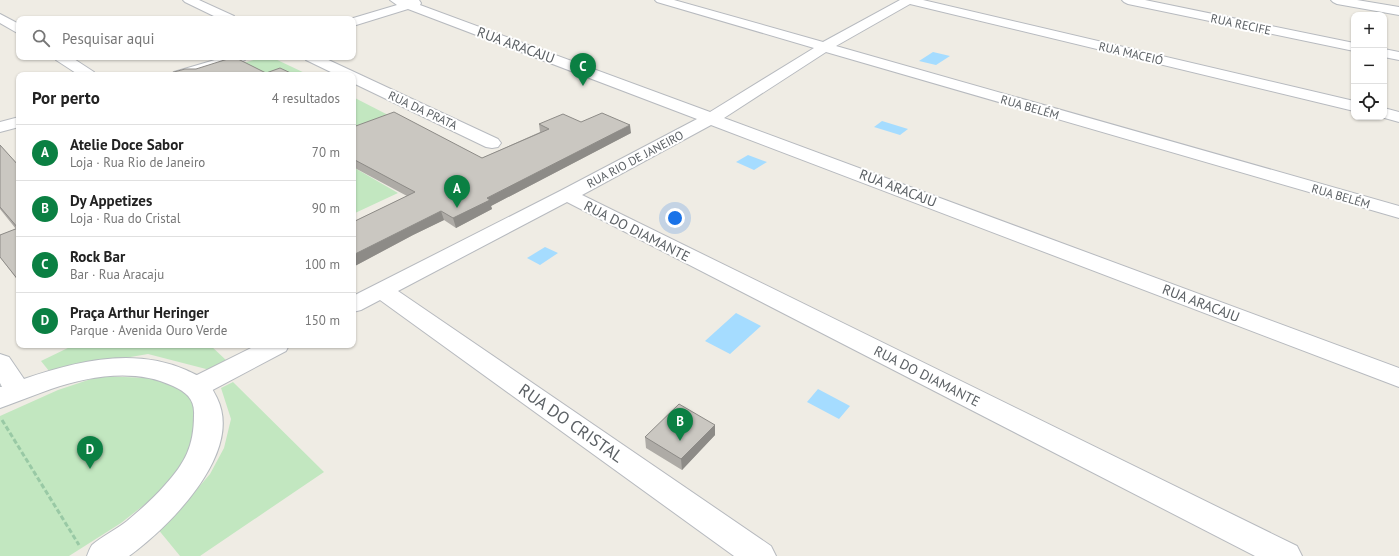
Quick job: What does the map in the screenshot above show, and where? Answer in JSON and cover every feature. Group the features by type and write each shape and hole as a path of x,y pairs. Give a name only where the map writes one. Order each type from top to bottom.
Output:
{"street":[{"path":"189,0 224,16"},
{"name":"RUA BELÉM","path":"660,0 1399,212"},
{"name":"RUA RIO DE JANEIRO","path":"356,303 567,195 712,118 823,48 909,0"},
{"name":"RUA MACEIÓ","path":"909,0 1351,105"},
{"name":"RUA RECIFE","path":"1128,0 1351,46"},
{"path":"1337,0 1399,11"},
{"path":"1371,0 1399,5"},
{"path":"356,21 411,2"},
{"name":"RUA ARACAJU","path":"411,2 712,118 1399,378"},
{"path":"0,18 16,28"},
{"path":"1387,54 1399,56"},
{"path":"66,60 84,72"},
{"path":"189,72 230,60"},
{"path":"318,60 344,72"},
{"name":"RUA DA PRATA","path":"356,78 492,143"},
{"path":"1387,114 1399,117"},
{"path":"0,127 16,123"},
{"name":"RUA DO DIAMANTE","path":"567,195 1286,556"},
{"name":"RUA DO CRISTAL","path":"381,290 760,556"},
{"path":"196,388 271,348"},
{"path":"0,362 9,394 64,375 106,367 144,367 175,374 196,388 206,402 210,421 206,442 196,466 178,492 152,519 107,552"}],"path":[{"path":"0,416 107,552"}],"green space":[{"path":"253,60 277,60 303,72 255,72 240,64"},
{"path":"356,99 392,117 356,131"},
{"path":"356,169 398,193 356,213"},
{"path":"68,348 213,348 227,361 210,370 148,354 49,371 41,361"},
{"path":"100,376 147,378 177,383 198,398 194,452 167,487 121,523 69,556 0,556 0,416 58,390"},
{"path":"233,382 324,472 200,556 180,556 157,528 185,503 210,474 224,448 231,419 221,388"}],"water":[{"path":"933,52 950,56 936,65 919,61"},
{"path":"882,121 908,129 900,135 874,127"},
{"path":"748,155 767,162 754,170 736,162"},
{"path":"545,247 558,253 540,265 527,258"},
{"path":"736,313 761,326 730,354 705,341"},
{"path":"818,389 850,406 839,419 807,402"}],"building":[{"path":"224,60 240,60 264,72 174,72 185,69 196,69"},
{"path":"280,68 289,72 269,72"},
{"path":"394,112 482,158 549,129 539,124 563,114 581,122 602,113 630,125 487,198 490,200 453,218 441,211 356,254 356,221 415,192 356,161 356,126"},
{"path":"0,145 16,163 16,226 0,207"},
{"path":"16,229 16,277 0,257 0,235"},
{"path":"679,404 715,425 681,459 645,437"}],"place":[{"name":"Rock Bar","path":"583,86"},
{"name":"Atelie Doce Sabor","path":"457,208"},
{"name":"Dy Appetizes","path":"680,441"},
{"name":"Praça Arthur Heringer","path":"90,469"}]}
